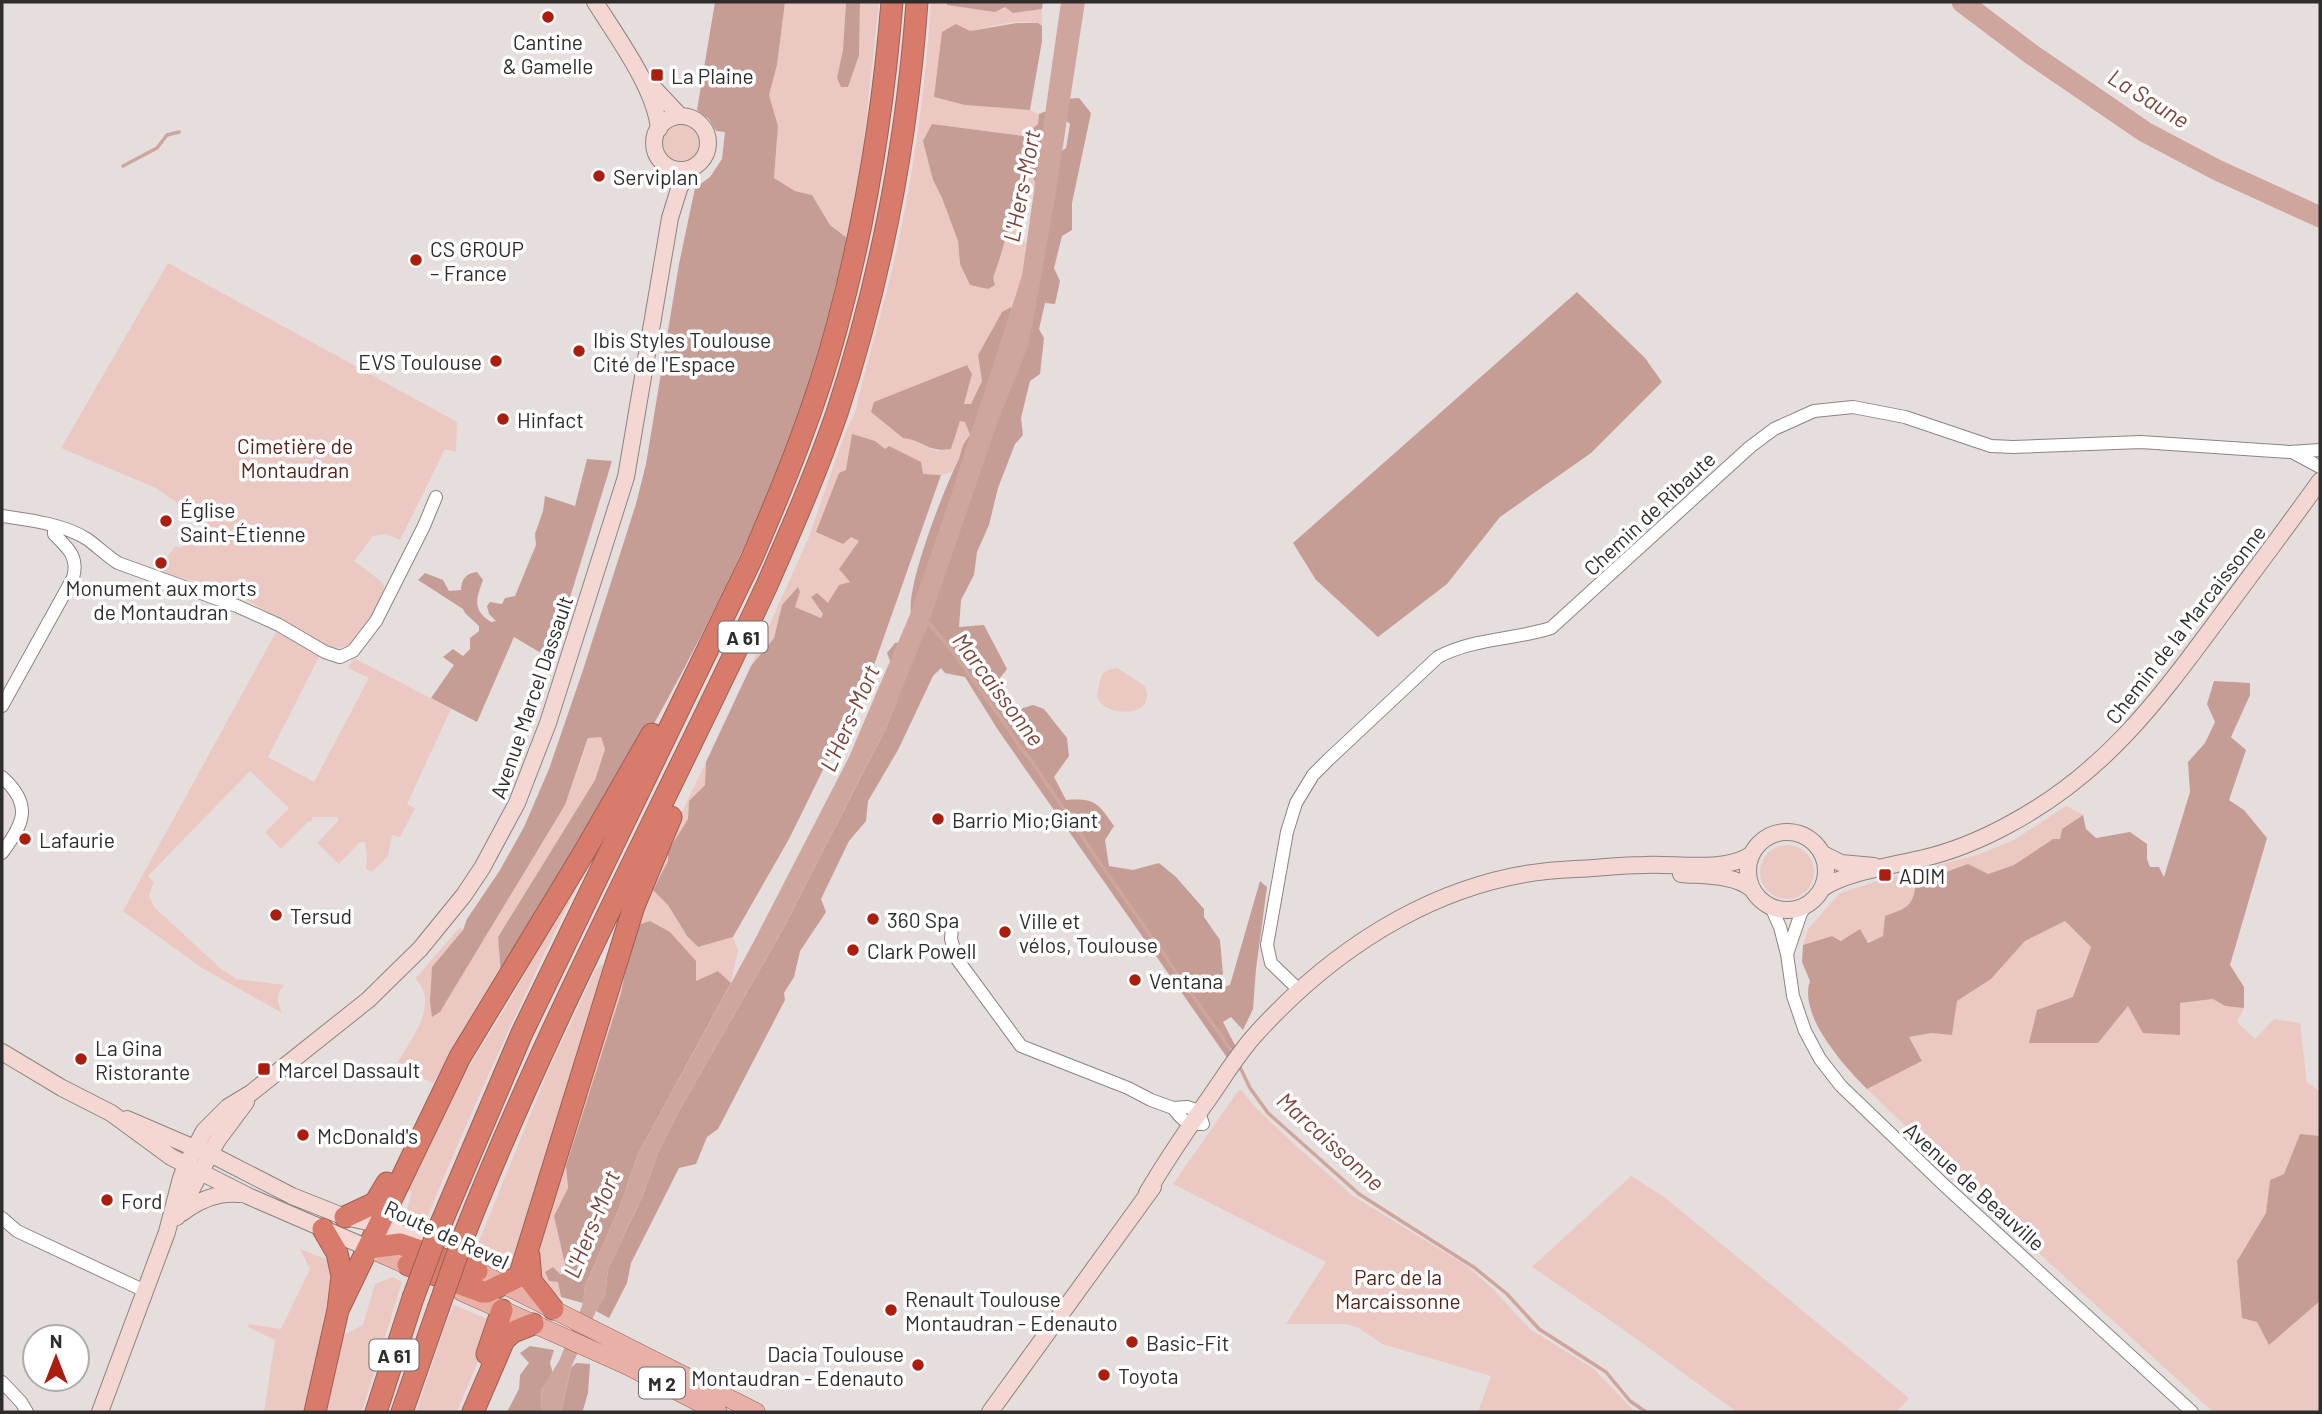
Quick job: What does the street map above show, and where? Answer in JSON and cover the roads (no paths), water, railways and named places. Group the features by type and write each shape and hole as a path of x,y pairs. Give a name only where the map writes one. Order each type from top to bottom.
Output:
{"highway":[{"name":"A 61","path":"376,1412 439,1228 522,1033 751,560 784,485 833,341 855,254 875,153 892,2"},
{"name":"A 61","path":"402,1412 463,1238 496,1154 570,990 733,659 794,524 836,414 857,347 887,231 908,107 917,2"},
{"path":"502,1285 518,1277 528,1253 634,906 660,840 686,785 733,659"},
{"path":"338,1310 460,1057 660,722 675,717"},
{"path":"345,1217 369,1208 381,1196 410,1135 440,1095"},
{"path":"315,1412 338,1310 341,1266 323,1228"},
{"name":"M 2","path":"368,1248 400,1244 477,1271"},
{"path":"470,1412 504,1340 513,1332 544,1320 531,1281 528,1253"},
{"name":"M 2","path":"408,1265 483,1292 502,1285"},
{"path":"470,1412 502,1310"}],"main road":[{"name":"Avenue Marcel Dassault","path":"595,2 638,71 658,118 659,129 654,143 656,152 668,167 670,218"},
{"name":"Avenue Marcel Dassault","path":"198,1160 204,1131 212,1123 239,1099 251,1093 368,1000 420,949 464,895 488,858 517,803 552,709 626,477 670,218 689,169 703,159 708,142 702,126 680,116 638,71"},
{"path":"659,129 666,121 680,116"},
{"path":"668,167 689,169"},
{"name":"Chemin de la Marcaissonne","path":"1823,888 1883,866 1948,851 1993,833 2048,802 2106,757 2133,730 2166,690 2320,481"},
{"path":"995,1409 1248,1049 1300,990 1332,961 1370,935 1406,915 1482,884 1531,873 1567,869 1733,863 1752,853 1767,838 1788,832 1809,838 1823,855 1827,872 1823,888 1806,906 1788,910 1770,907 1745,883 1733,879 1613,868"},
{"path":"1752,853 1748,867 1752,889"},
{"name":"Chemin de la Marcaissonne","path":"1823,855 1841,863 1883,866"},
{"name":"Route de Revel","path":"3,1054 111,1113 144,1124 248,1196 408,1265 502,1310 544,1320 756,1412"},
{"name":"Avenue Marcel Dassault","path":"198,1160 251,1093"},
{"path":"233,1118 229,1142 240,1169"},
{"path":"177,1218 198,1160"},
{"path":"100,1412 167,1232 181,1178 198,1160"},
{"name":"Route de Revel","path":"198,1160 240,1169 292,1196 345,1217 386,1226 502,1285 544,1320"},
{"name":"M 2","path":"198,1160 278,1194 292,1196"},
{"path":"167,1232 177,1218 192,1205 218,1195 248,1196"},
{"path":"502,1285 502,1310"},
{"name":"Route de Revel","path":"608,1347 718,1412"}],"street":[{"name":"Chemin de Ribaute","path":"1300,990 1271,963 1266,945 1287,832 1296,803 1313,775 1438,657 1474,642 1551,628 1741,455 1774,429 1814,411 1853,407 1905,417 1991,446 2141,442 2290,452 2320,450"},
{"name":"Chemin de Ribaute","path":"2290,452 2303,456 2320,467"},
{"path":"2,516 54,526 89,541 106,556 128,567 237,606 279,625 325,652 340,657 354,651 376,621 436,497"},
{"path":"2,706 73,578 75,559 54,534 54,526"},
{"path":"2,777 19,795 23,809 18,830 2,853"},
{"name":"Avenue de Beauville","path":"1787,954 1806,906"},
{"name":"Avenue de Beauville","path":"1770,907 1780,927 1793,996 1805,1031 1820,1059 1841,1086 1943,1184 2192,1412"},
{"path":"952,927 951,939 957,958 1020,1046 1173,1108 1186,1107 1197,1120"},
{"path":"2,1218 17,1231 145,1291"},
{"path":"2,1382 27,1412"}],"waterway":[{"name":"La Saune","path":"1962,2 2031,54 2145,132 2217,170 2320,217"},
{"path":"123,166 157,148 167,135 179,132"},
{"name":"Marcaissonne","path":"926,620 954,653 1031,760 1233,1053"},
{"name":"Marcaissonne","path":"1238,1063 1250,1088 1268,1113 1359,1194 1475,1268 1507,1294 1539,1329 1606,1372 1630,1401 1646,1412"}],"place":[{"name":"Cantine & Gamelle","path":"548,17"},
{"name":"La Plaine","path":"657,75"},
{"name":"Serviplan","path":"599,176"},
{"name":"CS GROUP – France","path":"416,260"},
{"name":"Ibis Styles Toulouse Cité de l'Espace","path":"579,351"},
{"name":"EVS Toulouse","path":"496,361"},
{"name":"Hinfact","path":"503,419"},
{"name":"Église Saint-Étienne","path":"166,521"},
{"name":"Monument aux morts de Montaudran","path":"161,563"},
{"name":"Barrio Mio;Giant","path":"938,819"},
{"name":"Lafaurie","path":"25,839"},
{"name":"ADIM","path":"1885,875"},
{"name":"Tersud","path":"276,915"},
{"name":"360 Spa","path":"873,919"},
{"name":"Ville et vélos, Toulouse","path":"1005,932"},
{"name":"Clark Powell","path":"853,950"},
{"name":"Ventana","path":"1135,980"},
{"name":"La Gina Ristorante","path":"81,1059"},
{"name":"Marcel Dassault","path":"264,1069"},
{"name":"McDonald's","path":"303,1135"},
{"name":"Ford","path":"107,1200"},
{"name":"Renault Toulouse Montaudran - Edenauto","path":"891,1310"},
{"name":"Basic-Fit","path":"1132,1342"},
{"name":"Dacia Toulouse Montaudran - Edenauto","path":"918,1365"},
{"name":"Toyota","path":"1104,1375"}],"water label":[{"name":"L'Hers-Mort","path":"1021,186"},
{"name":"L'Hers-Mort","path":"849,718"},
{"name":"L'Hers-Mort","path":"591,1224"}],"park label":[{"name":"Cimetière de Montaudran","path":"295,457"},
{"name":"Parc de la Marcaissonne","path":"1398,1288"}]}
